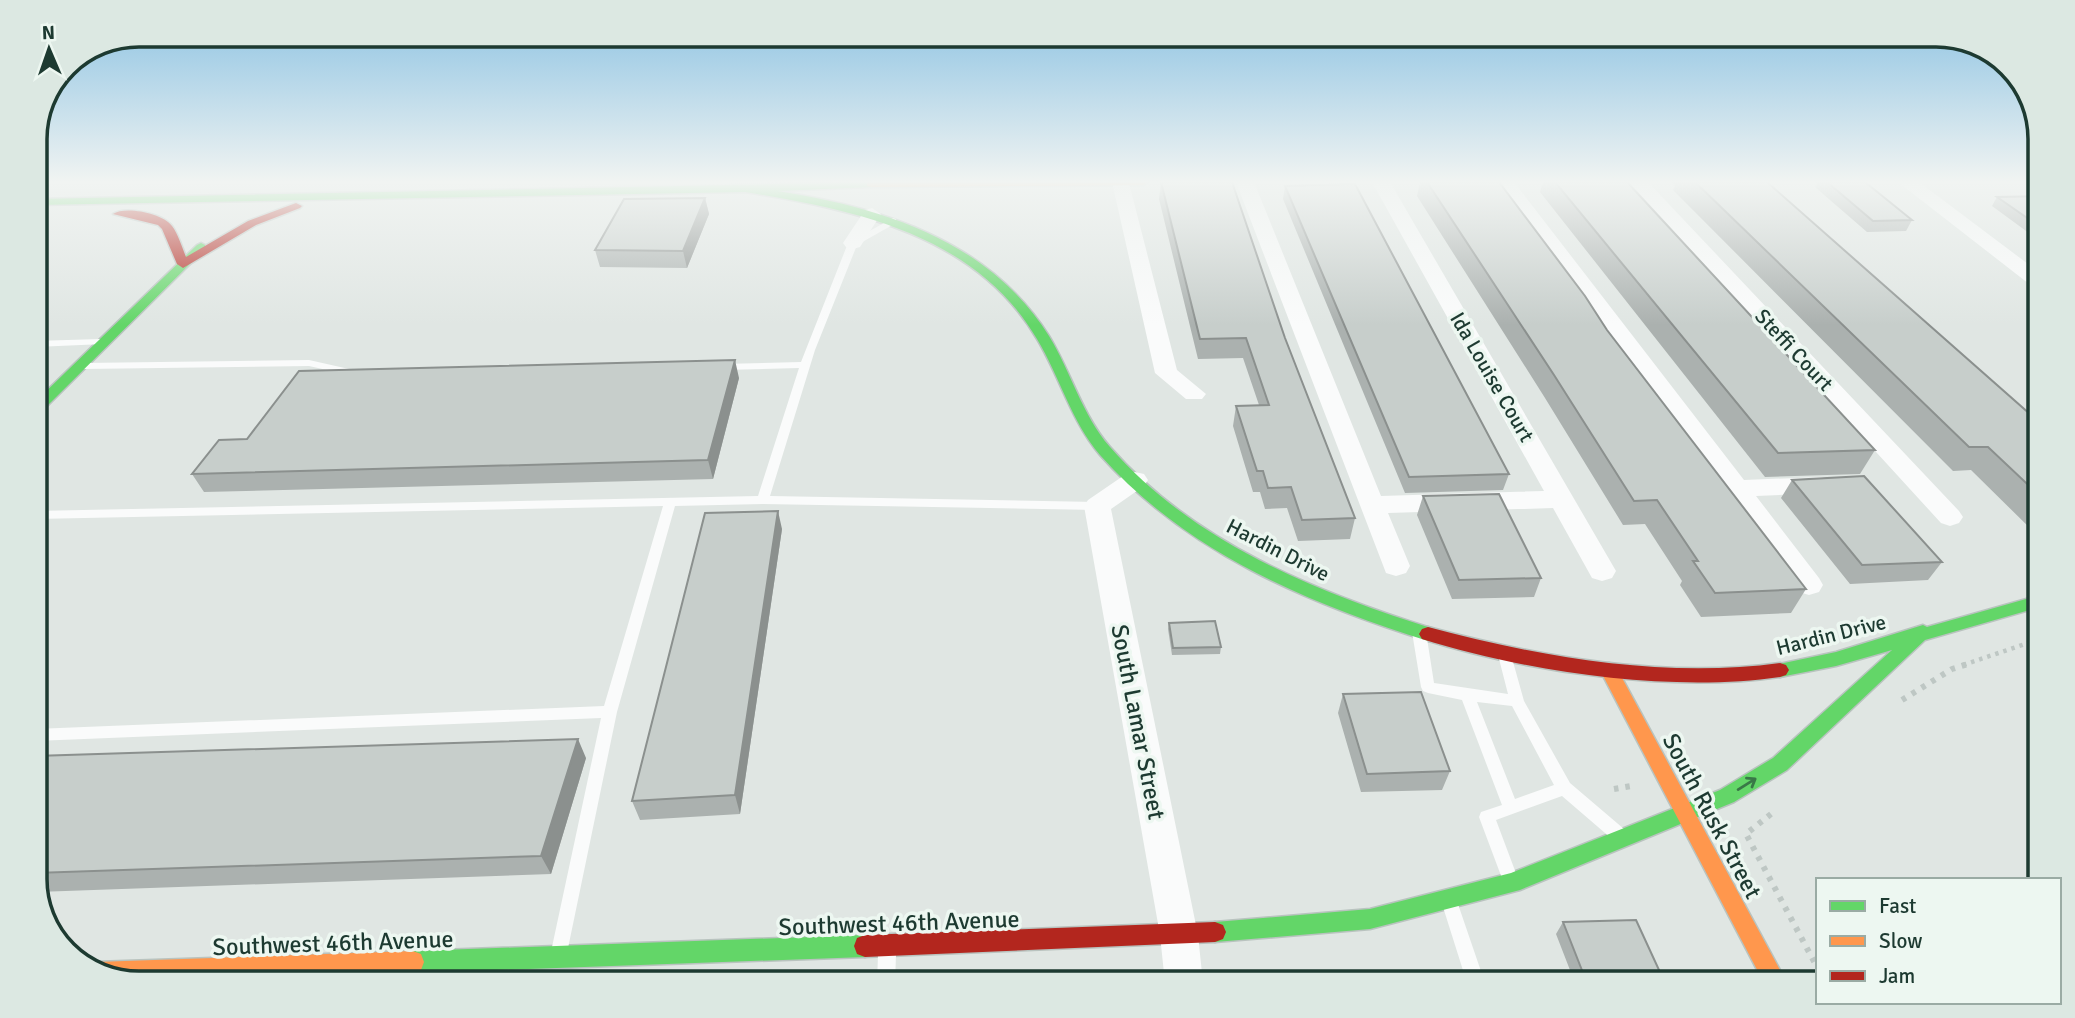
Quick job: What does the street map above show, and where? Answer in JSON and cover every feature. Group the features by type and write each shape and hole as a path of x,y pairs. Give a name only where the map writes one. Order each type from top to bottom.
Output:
{"main road":[{"path":"169,230 171,245 183,264"},
{"path":"47,398 219,230"},
{"path":"183,264 244,230"},
{"name":"Hardin Drive","path":"911,230 940,242 973,262 1020,304 1041,333 1079,414 1106,452 1162,506 1233,554 1312,593 1358,612 1505,655 1668,676 1766,672 1869,650 1923,632"},
{"path":"1923,632 2028,604"},
{"name":"Southwest 46th Avenue","path":"355,971 559,958 597,970 888,946 1179,935 1370,919 1512,883 1624,840 1727,796 1780,764 1923,632"},
{"name":"South Rusk Street","path":"1609,670 1770,971"}],"street":[{"path":"853,243 864,230"},
{"path":"1131,230 1166,373 1194,394"},
{"path":"1264,230 1396,566"},
{"name":"Ida Louise Court","path":"1408,230 1602,571"},
{"path":"1541,230 1808,585"},
{"name":"Steffi Court","path":"1682,230 1950,517"},
{"path":"1970,230 2028,274"},
{"path":"1097,506 1135,480"},
{"path":"1736,489 1845,484"},
{"path":"1372,505 1561,499"},
{"name":"South Lamar Street","path":"1097,506 1179,935 1183,971"}],"lane":[{"path":"763,500 806,365 853,243 877,230"},
{"path":"47,344 104,342"},
{"path":"80,366 309,363 366,374"},
{"path":"710,367 806,365"},
{"path":"47,515 763,500 1097,506"},
{"path":"559,958 610,712 670,502"},
{"path":"1419,632 1428,687 1517,701"},
{"path":"1505,655 1517,701 1564,788 1624,840"},
{"path":"1467,695 1511,808"},
{"path":"47,735 610,712"},
{"path":"1512,883 1487,817 1564,788"},
{"path":"1448,899 1472,971"},
{"path":"887,971 888,946"}],"path":[{"path":"1900,702 1952,669 2028,643"},
{"path":"1774,811 1746,834 1816,965"}],"building":[{"path":"607,230 692,230 683,251 595,250"},
{"path":"1173,230 1248,230 1285,338 1355,518 1302,520 1291,487 1268,488 1263,471 1257,471 1236,406 1269,405 1246,338 1200,339"},
{"path":"1304,230 1379,230 1509,474 1409,477"},
{"path":"1458,230 1535,230 1607,330 1806,589 1715,593 1693,561 1698,561 1657,500 1634,501"},
{"path":"1594,230 1671,230 1875,450 1778,453"},
{"path":"1744,230 1821,230 2028,412 2028,485 1988,447 1969,447"},
{"path":"735,360 708,460 192,474 219,440 247,439 299,371"},
{"path":"1864,476 1942,562 1862,565 1792,480"},
{"path":"1499,494 1541,578 1459,580 1423,496"},
{"path":"778,511 735,795 632,801 705,513"},
{"path":"1215,621 1221,647 1173,648 1169,623"},
{"path":"1421,692 1450,771 1367,774 1343,694"},
{"path":"578,739 541,856 47,873 47,756"},
{"path":"1636,920 1659,971 1582,971 1563,922"}],"traffic: fast":[{"path":"915,230 950,247 984,270 1015,299 1042,336 1095,439 1139,485 1175,515 1254,565 1296,586 1339,604 1428,634"},
{"path":"47,398 201,247"},
{"path":"1780,670 1836,659 2028,604"},
{"path":"1215,932 1370,919 1512,883 1727,796 1780,764 1923,632"},
{"path":"413,962 865,946"}],"traffic: slow":[{"path":"1609,670 1770,971"},
{"path":"154,971 413,962"}],"traffic: jam":[{"path":"168,230 183,264 241,230"},
{"path":"1428,634 1524,657 1590,667 1656,673 1712,674 1780,670"},
{"path":"865,946 1215,932"}]}
